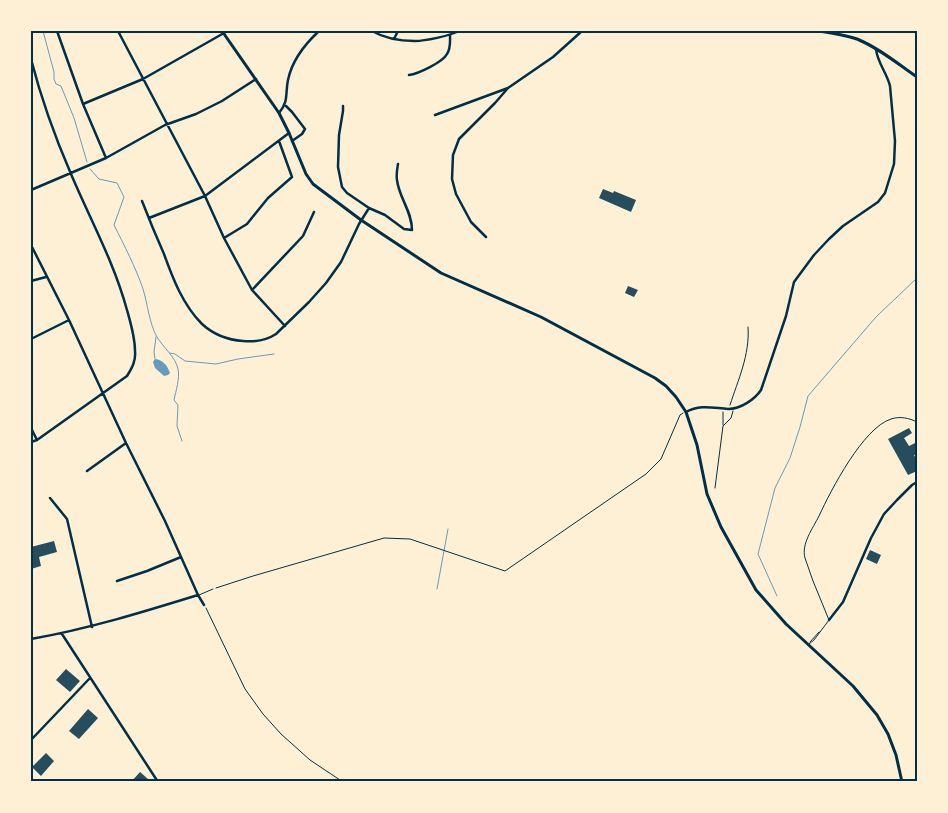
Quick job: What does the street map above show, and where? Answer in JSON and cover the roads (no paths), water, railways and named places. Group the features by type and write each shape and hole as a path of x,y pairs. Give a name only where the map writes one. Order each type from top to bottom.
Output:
{"street":[{"path":"58,31 83,104 106,158"},
{"path":"118,31 252,290 285,326"},
{"path":"279,113 285,105 288,78 297,56 306,43 319,31"},
{"path":"372,31 394,39 416,41 457,32"},
{"path":"394,39 398,31"},
{"path":"486,237 471,222 456,194 452,179 453,155 459,138 508,88 553,57 582,31"},
{"path":"819,31 855,38 876,48 917,77"},
{"path":"83,104 143,79 223,32 279,113 306,174 313,184 361,220 441,274 541,317 666,386 676,396 686,412 698,445 708,494 721,527 756,590 808,645 853,686 877,715 888,734 896,755 902,782"},
{"path":"410,75 431,67 447,55 450,35"},
{"path":"686,412 701,406 734,408 758,395 762,390 786,316 794,282 800,272 843,226 878,202 886,193 894,164 895,141 890,86 888,77 876,56 876,48"},
{"path":"31,59 39,89 71,174 116,276 132,328 136,352 134,364 127,376 37,440 31,442"},
{"path":"31,190 106,158 167,124 196,114 222,101 256,79"},
{"path":"435,116 508,88"},
{"path":"285,105 305,129 302,134 292,140"},
{"path":"343,106 344,110 339,135 338,167 342,187 347,193 369,208 385,214 404,229 412,230 410,214 396,179 398,164"},
{"path":"149,218 205,196 289,133"},
{"path":"224,238 248,224 268,198 292,177 279,141"},
{"path":"142,201 184,301 202,324 213,332 235,341 252,342 272,337 315,296 342,262 361,220 369,208"},
{"path":"252,290 303,236 314,212"},
{"path":"31,245 69,320 204,605"},
{"path":"31,282 46,276"},
{"path":"31,339 69,320"},
{"path":"31,428 37,440"},
{"path":"87,471 126,443"},
{"path":"829,620 843,602 871,538 884,514 917,482"},
{"path":"50,498 67,519 92,627"},
{"path":"118,580 181,557"},
{"path":"31,639 92,627 198,595"},
{"path":"62,634 158,782"},
{"path":"32,737 90,678"}],"lane":[{"path":"808,645 829,620 804,555 806,543 834,485 845,466 867,437 878,427 890,419 910,418 917,422"},
{"path":"198,595 213,590"}],"water":[{"path":"155,359 160,360 166,365 170,373 168,375 164,376 155,368 153,362"}],"waterway":[{"path":"43,31 54,72 54,79 56,84 61,86 74,118 87,162"},
{"path":"90,169 99,179 117,183 124,197 114,225 140,281 154,332 177,365 178,384 174,400 178,405 177,426 182,441"},
{"path":"777,596 758,554 775,488 790,458 808,396 876,317 917,278"},
{"path":"155,359 156,337"},
{"path":"170,353 185,361 216,364 274,354"},
{"path":"437,589 448,529"}]}
